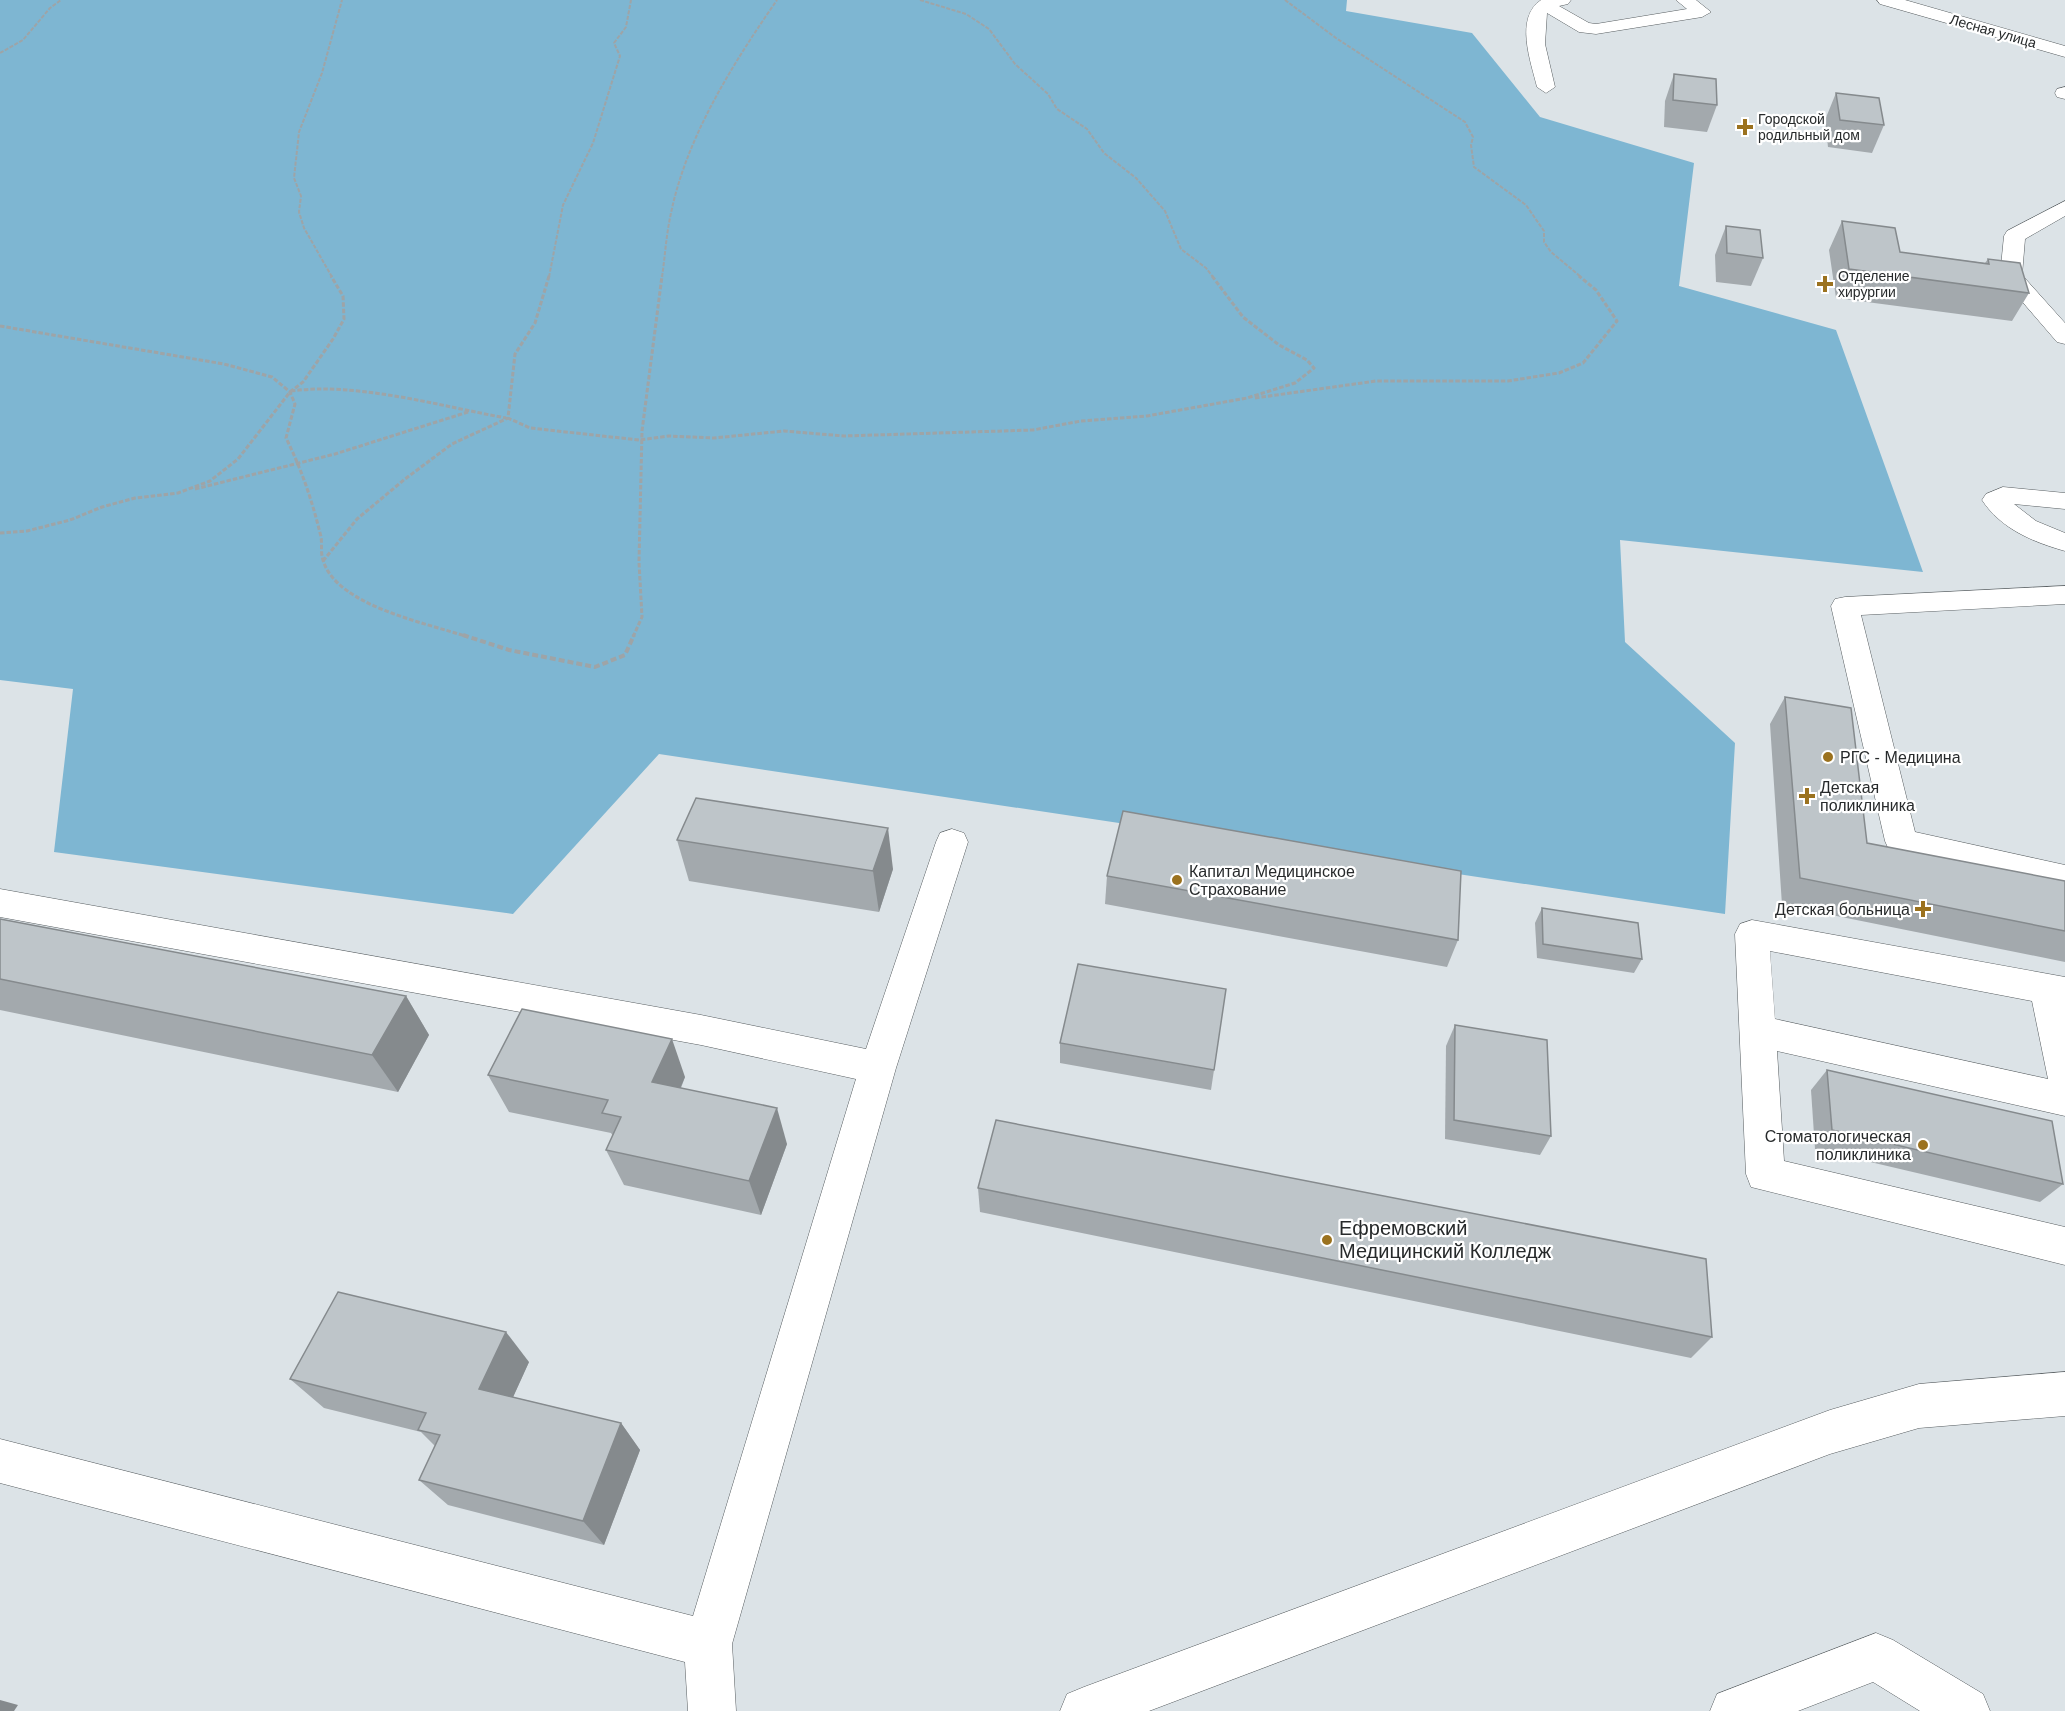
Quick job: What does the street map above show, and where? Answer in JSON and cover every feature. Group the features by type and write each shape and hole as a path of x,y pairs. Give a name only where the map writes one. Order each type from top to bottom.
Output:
{"street":[{"path":"1546,87 1535,37 1536,16 1545,5 1562,0"},
{"path":"1545,5 1586,28 1596,29 1702,12 1685,0"},
{"name":"Лесная улица","path":"1886,0 2065,52"},
{"path":"2065,207 2015,236 2011,276 2065,337"},
{"path":"2065,501 2003,495 1995,500 2008,515 2049,538 2065,542"},
{"path":"2065,595 1845,606 1901,841 2065,879"},
{"path":"712,1711 708,1644 878,1068 952,842"},
{"path":"0,903 701,1030 878,1068"},
{"path":"2065,1076 2056,991 1752,934 1765,1174 2065,1246"},
{"path":"1757,1031 2065,1099"},
{"path":"1084,1711 1830,1432 1919,1406 2065,1394"},
{"path":"0,1461 708,1644"},
{"path":"1734,1711 1876,1657 1966,1711"}],"path":[{"path":"0,53 23,40 50,8 61,0"},
{"path":"178,493 210,480 238,459 290,392 303,382 344,319 343,296 304,228 299,212 301,196 294,178 299,132 322,73 342,0"},
{"path":"508,418 515,354 535,323 549,277 563,205 593,143 620,56 614,43 626,27 631,12 631,0"},
{"path":"0,326 224,364 272,377 290,392 295,404 286,438 298,463 321,535 323,561 342,589 374,606 509,650 595,667 625,655 642,617 639,562 642,440 653,338 670,217 677,185 706,118 777,0"},
{"path":"920,0 966,14 989,29 1015,64 1048,94 1057,109 1087,129 1104,153 1143,185 1165,211 1181,249 1206,268 1244,317 1279,345 1307,360 1314,368 1295,383 1247,398"},
{"path":"290,392 314,388 355,391 508,418 530,428 642,440 669,436 714,438 784,431 844,436 1033,430 1082,421 1147,416 1247,398 1290,395 1317,388 1375,381 1465,382 1548,374 1581,365 1612,331 1617,321 1596,290 1551,252 1544,242 1544,231 1526,205 1474,167 1471,145 1473,137 1465,122 1450,110 1336,38 1285,0"},
{"path":"0,533 27,531 70,520 102,507 135,498 178,493 298,463 468,412"},
{"path":"323,561 357,519 405,479 452,444 508,418"}],"shaded area":[{"path":"0,0 1347,0 1346,11 1472,33 1540,117 1694,163 1679,286 1836,330 1923,572 1620,540 1625,642 1735,743 1725,914 659,754 513,914 54,852 73,689 0,680"}],"building":[{"path":"1674,74 1716,79 1717,105 1673,100"},
{"path":"1836,93 1879,98 1884,125 1840,120"},
{"path":"1842,221 1895,228 1900,252 1989,264 1988,259 2020,263 2029,293 1849,269"},
{"path":"1726,226 1760,230 1763,258 1727,253"},
{"path":"1785,697 1851,708 1867,843 2065,881 2065,931 1800,878"},
{"path":"696,798 888,828 873,871 677,840"},
{"path":"1123,811 1461,871 1458,940 1107,876"},
{"path":"1542,908 1638,923 1642,959 1543,944"},
{"path":"0,919 406,996 372,1055 0,979"},
{"path":"1078,964 1226,989 1214,1070 1060,1043"},
{"path":"522,1009 672,1039 652,1082 777,1108 749,1181 606,1150 621,1117 602,1113 608,1100 488,1075"},
{"path":"1455,1025 1547,1040 1551,1136 1454,1120"},
{"path":"1827,1070 2052,1121 2063,1184 1832,1130"},
{"path":"996,1120 1706,1259 1712,1337 978,1188"},
{"path":"338,1292 506,1332 479,1389 621,1423 583,1521 419,1480 440,1435 418,1430 426,1413 290,1379"}],"place":[{"name":"Городской родильный дом","path":"1745,127"},
{"name":"Отделение хирургии","path":"1825,284"},
{"name":"РГС - Медицина","path":"1828,757"},
{"name":"Детская поликлиника","path":"1807,796"},
{"name":"Капитал Медицинское Страхование","path":"1177,880"},
{"name":"Детская больница","path":"1923,909"},
{"name":"Стоматологическая поликлиника","path":"1923,1145"},
{"name":"Ефремовский Медицинский Колледж","path":"1327,1240"}]}
